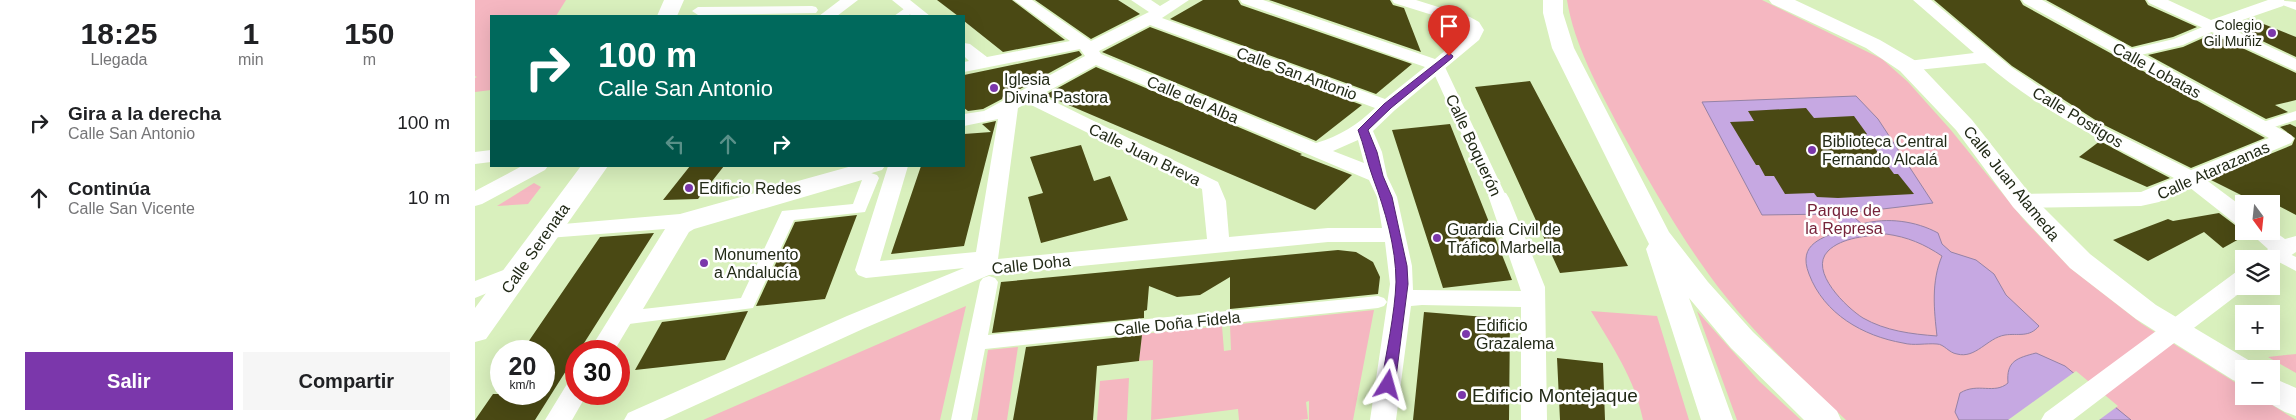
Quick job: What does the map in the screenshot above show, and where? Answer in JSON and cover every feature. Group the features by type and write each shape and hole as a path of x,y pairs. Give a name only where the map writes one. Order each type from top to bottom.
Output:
{"main road":[{"path":"667,15 674,0"},
{"name":"Calle Serenata","path":"475,331 594,167"}],"street":[{"path":"698,11 820,13 849,0"},
{"name":"Calle del Alba","path":"1022,0 1089,50 1377,176"},
{"name":"Calle San Antonio","path":"1139,0 1154,16 1388,106"},
{"path":"965,120 989,116 1017,100 1089,50 1181,0"},
{"path":"1248,0 1437,66"},
{"path":"1315,150 1338,143 1363,130 1388,106 1473,36 1476,30 1473,24 1464,20 1400,0"},
{"path":"1553,0 1553,13 1563,48 1657,236 1698,289 1743,340 1825,420"},
{"name":"Calle Juan Alameda","path":"1779,0 1873,44 1908,66 1964,125 2022,201 2080,261 2167,334 2235,368"},
{"name":"Calle Postigos","path":"1921,0 1988,57 2050,102 2092,129 2190,178 2235,212"},
{"name":"Calle Lobatas","path":"2030,0 2283,139"},
{"path":"2155,0 2296,66"},
{"path":"2128,54 2177,42 2220,22 2277,3 2276,0"},
{"path":"2281,0 2296,6"},
{"path":"965,49 983,63"},
{"path":"965,67 1089,50"},
{"path":"1908,66 1988,57"},
{"name":"Calle Boquerón","path":"1437,66 1499,198 1533,287 1534,420"},
{"path":"961,420 976,343 1017,100"},
{"name":"Calle Juan Breva","path":"1017,100 1211,186 1215,201 1219,245"},
{"path":"2262,127 2296,114"},
{"path":"1363,130 1372,152 1377,176 1387,197 1401,266 1389,301 1383,420"},
{"name":"Calle Atarazanas","path":"2022,201 2141,200 2152,197 2190,178 2283,139"},
{"path":"475,158 490,156"},
{"path":"475,199 536,167"},
{"path":"570,199 579,174 577,167"},
{"path":"548,230 681,221 871,167"},
{"path":"898,167 866,270 987,270"},
{"path":"862,175 868,176 871,178 859,208 787,215 747,304 629,317 683,228 688,224 862,175"},
{"path":"608,340 681,221"},
{"name":"Calle Doha","path":"637,420 856,322 987,270 1328,235 1395,235"},
{"path":"1657,236 1675,302 1717,420"},
{"path":"2269,240 2284,254"},
{"path":"475,290 519,272"},
{"path":"2054,420 2235,285"},
{"name":"Calle Doña Fidela","path":"976,343 1422,297 1534,299"},
{"path":"2280,394 2296,403"},
{"path":"558,420 567,405"}],"green space":[{"path":"475,0 566,0 557,15 490,15 490,90 475,92 475,78 477,77 475,76"},
{"name":"Parque de la Represa","path":"1567,0 1762,0 1882,59 1908,82 1950,129 2024,220 2070,268 2142,324 2235,382 2235,405 2272,405 2296,420 1846,420 1787,364 1750,325 1732,305 1689,246 1648,180 1620,129 1581,50 1570,17"},
{"path":"534,183 541,187 528,204 497,206"},
{"path":"966,306 940,420 703,420"},
{"path":"1374,310 1353,420 1309,420 1309,401 1306,402 1308,419 1300,420 1239,420 1238,409 1151,420 1153,360 1139,361 1142,334 1222,326 1224,351 1231,350 1230,325"},
{"path":"1591,311 1657,316 1689,420 1643,420 1629,377"},
{"path":"1697,311 1759,381 1801,420 1737,420"},
{"path":"1018,347 1007,420 977,420 988,350"},
{"path":"2296,354 2296,373 2280,364 2280,360 2273,360 2268,357"},
{"path":"1129,378 1127,420 1097,420 1100,381"}],"shaded area":[{"path":"1856,96 1878,119 1933,203 1849,213 1862,224 1881,221 1901,221 1938,233 1942,244 1951,252 1976,260 1994,274 2006,295 2039,326 2027,334 1999,337 1976,351 1964,355 1954,353 1940,344 1907,344 1888,340 1860,329 1847,321 1824,301 1809,274 1806,264 1806,255 1814,243 1844,229 1833,214 1762,215 1702,102","holes":["1886,234 1915,242 1942,256 1935,286 1934,306 1937,336 1899,331 1863,318 1840,298 1826,278 1823,259 1834,246 1855,238"]},
{"path":"2036,353 2065,366 2131,420 1959,420 1955,412 1960,393 1973,388 1991,389 2003,386 2008,383 2009,370 2014,362"}],"pier":[{"path":"2076,371 2118,406 2099,420 2008,420"}],"building":[{"path":"937,0 1012,0 1065,40 1003,52 965,22 965,15 957,15"},
{"path":"1035,0 1118,0 1140,14 1091,39"},
{"path":"1203,0 1238,0 1241,5 1412,64 1376,94 1170,19"},
{"path":"1269,0 1390,0 1393,5 1404,8 1421,52"},
{"path":"1934,0 2020,0 2023,5 2265,138 2191,168 2100,123 2012,66"},
{"path":"2046,0 2145,0 2148,5 2197,27 2173,37 2132,47"},
{"path":"2251,19 2296,37 2296,57 2233,27"},
{"path":"1150,27 1362,105 1316,141 1102,52"},
{"path":"2212,34 2296,73 2296,100 2275,105 2288,112 2266,119 2148,55 2183,47"},
{"name":"Iglesia Divina Pastora","path":"1079,51 1082,55 1009,95 1006,87 1002,99 983,109 968,111 965,109 965,75"},
{"path":"1096,67 1302,154 1300,155 1352,175 1315,210 1045,95"},
{"path":"1530,81 1628,266 1560,273 1475,87"},
{"name":"Biblioteca Central Fernando Alcalá","path":"1806,108 1814,118 1854,116 1867,134 1865,135 1894,174 1898,174 1914,194 1838,198 1817,197 1814,193 1785,194 1774,176 1765,176 1759,165 1756,165 1730,122 1754,121 1748,111"},
{"path":"996,121 964,246 891,254 921,167 965,167 965,134 991,132 982,124"},
{"path":"1450,124 1512,280 1443,288 1392,130"},
{"path":"2290,124 2296,127 2296,215 2280,207 2280,195 2241,195 2209,179 2292,145 2295,138 2280,127"},
{"path":"2100,141 2170,178 2147,187 2079,157"},
{"path":"1081,145 1094,181 1110,176 1128,220 1041,243 1028,197 1043,193 1030,157"},
{"name":"Edificio Redes","path":"689,167 723,167 698,199 663,200"},
{"path":"2219,213 2235,225 2235,240 2237,240 2223,248 2204,232 2148,261 2113,240 2168,219 2173,221"},
{"path":"857,215 825,299 756,306 795,222"},
{"path":"654,233 586,340 565,340 565,372 555,388 555,340 530,340 600,237"},
{"path":"1338,250 1356,252 1373,262 1380,277 1378,294 1230,309 1230,277 1200,295 1177,297 1149,286 1147,310 1144,311 1144,318 992,333 1001,282"},
{"path":"748,311 725,360 635,370 662,322"},
{"path":"1424,312 1510,319 1509,420 1413,420"},
{"path":"1142,335 1139,361 1097,366 1093,420 1013,420 1026,347"},
{"path":"1557,358 1603,363 1605,420 1560,420"},
{"path":"490,398 490,405 544,405 535,420 475,420"}],"place":[{"name":"Colegio Gil Muñiz","path":"2272,33"},
{"name":"Iglesia Divina Pastora","path":"994,88"},
{"name":"Biblioteca Central Fernando Alcalá","path":"1812,150"},
{"name":"Edificio Redes","path":"689,188"},
{"name":"Guardia Civil de Tráfico Marbella","path":"1437,238"},
{"name":"Monumento a Andalucía","path":"704,263"},
{"name":"Edificio Grazalema","path":"1466,334"},
{"name":"Edificio Montejaque","path":"1462,395"}],"route":[{"path":"1388,385 1402,284 1401,266 1387,197 1377,176 1372,152 1363,130 1388,106 1449,56"}]}
